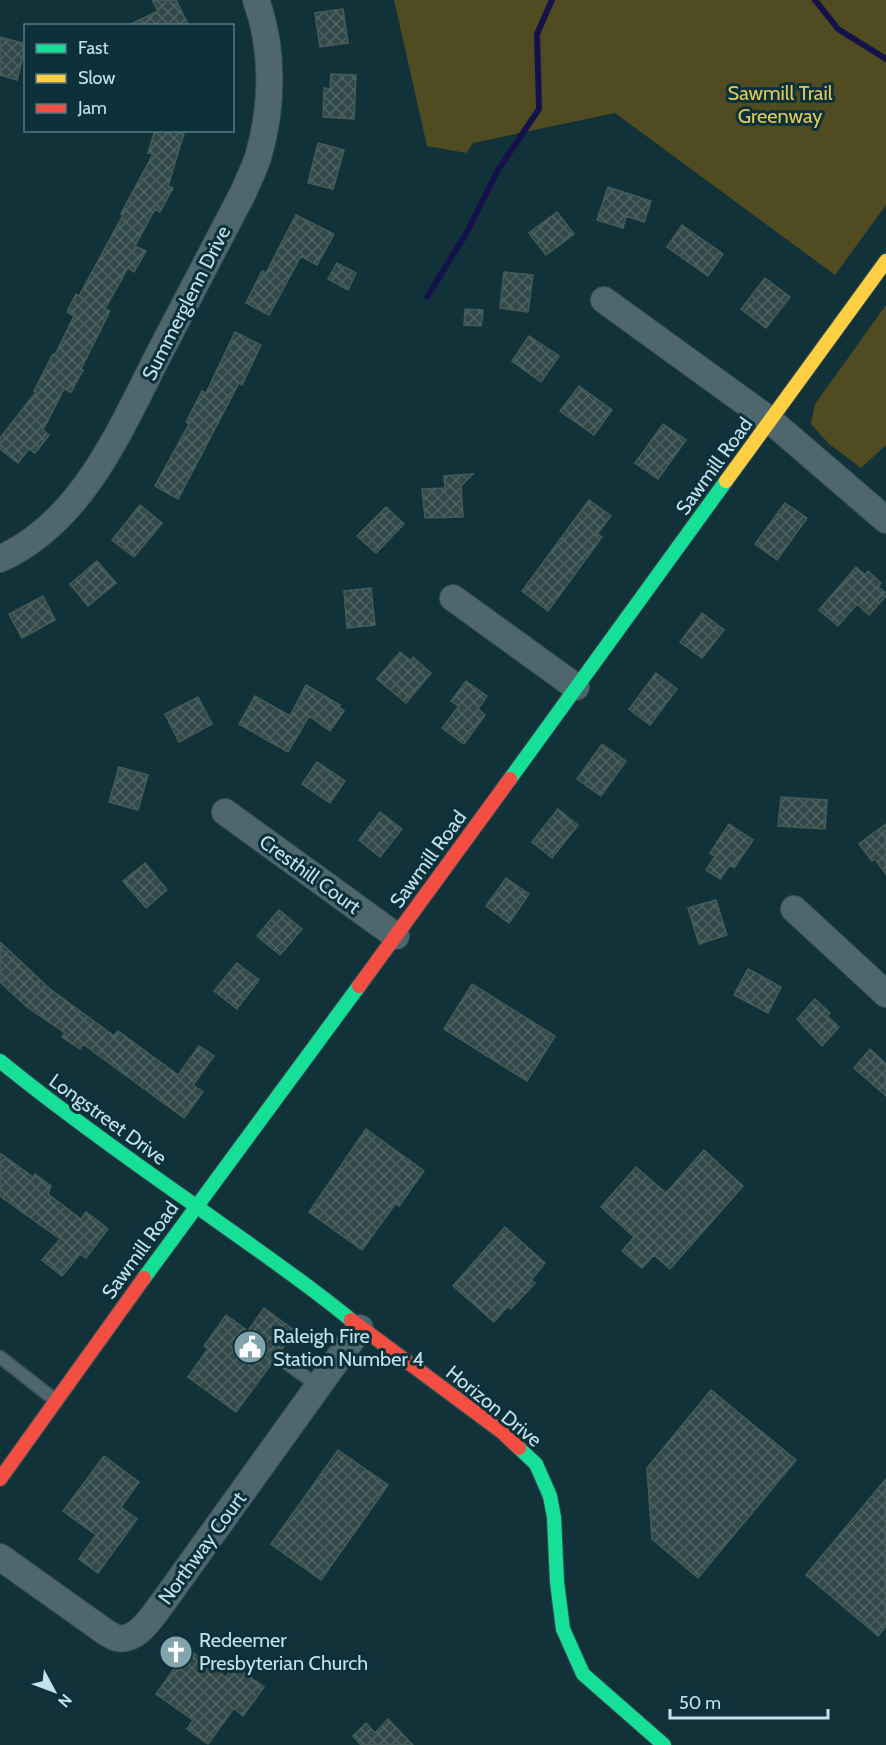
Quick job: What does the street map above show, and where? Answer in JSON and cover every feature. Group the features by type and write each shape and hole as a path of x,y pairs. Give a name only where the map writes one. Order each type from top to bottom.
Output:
{"street":[{"name":"Summerglenn Drive","path":"0,559 18,551 43,532 67,509 91,478 140,391 244,191 258,158 266,124 269,97 266,34 256,0"},
{"name":"Sawmill Road","path":"0,1479 195,1206 396,936 886,261"},
{"path":"604,300 771,421 886,520"},
{"path":"453,598 576,687"},
{"name":"Cresthill Court","path":"225,813 396,936"},
{"path":"794,909 886,994"},
{"name":"Longstreet Drive","path":"0,1061 43,1096 195,1206"},
{"name":"Horizon Drive","path":"195,1206 313,1289 360,1328 502,1432 536,1464 550,1496 554,1516 557,1582 563,1629 583,1674 664,1745"},
{"name":"Northway Court","path":"0,1557 110,1635 117,1638 129,1636 140,1630 164,1601 360,1328"}],"lane":[{"path":"0,1356 56,1400"},
{"path":"277,1356 318,1386"}],"green space":[{"name":"Sawmill Trail Greenway","path":"394,0 886,0 886,205 835,275 615,113 473,143 466,153 427,146"},
{"path":"886,305 886,445 861,468 829,444 811,424 815,404"}],"building":[{"path":"152,0 176,0 188,24 131,24 158,11"},
{"path":"343,9 348,43 320,47 315,13"},
{"path":"0,37 24,43 17,80 0,75"},
{"path":"331,74 356,75 354,119 323,117 324,88 330,89"},
{"path":"154,132 184,132 168,186 173,188 160,212 155,209 135,246 146,251 134,272 128,268 105,309 110,311 81,369 83,370 71,392 64,389 43,430 49,435 35,453 29,449 18,463 0,449 0,438 36,392 34,391 74,316 67,312 76,294 79,296 123,215 121,214 153,154 148,153"},
{"path":"318,143 344,150 333,189 308,183"},
{"path":"608,187 651,201 644,222 626,216 623,228 597,220"},
{"path":"557,212 574,234 546,255 529,233"},
{"path":"296,215 334,234 317,265 301,256 269,315 246,303 262,271 266,273"},
{"path":"682,225 723,254 708,276 667,247"},
{"path":"337,263 356,273 348,290 328,279"},
{"path":"504,272 533,275 528,312 500,308"},
{"path":"765,278 790,297 766,328 741,309"},
{"path":"465,309 483,310 481,326 464,325"},
{"path":"235,332 261,345 242,385 239,383 178,499 155,486 189,424 186,422 202,391 206,393"},
{"path":"529,336 559,356 541,382 512,361"},
{"path":"579,386 612,410 594,435 560,411"},
{"path":"663,424 686,440 658,479 635,463"},
{"path":"473,474 461,486 463,517 425,518 422,489 445,488 444,476"},
{"path":"589,500 611,516 597,534 602,537 548,611 522,591"},
{"path":"785,503 807,518 777,560 755,544"},
{"path":"140,505 162,523 134,557 112,540"},
{"path":"386,507 404,524 376,553 357,536"},
{"path":"97,561 116,583 88,606 70,584"},
{"path":"856,567 865,575 868,571 881,583 878,587 886,593 886,596 869,615 857,604 838,626 819,610"},
{"path":"371,588 375,625 347,628 344,591"},
{"path":"43,596 55,620 22,638 9,614"},
{"path":"702,613 724,630 702,658 680,642"},
{"path":"400,652 411,661 413,657 431,673 406,703 377,679"},
{"path":"656,673 677,689 650,725 629,709"},
{"path":"466,681 487,696 478,709 485,715 464,744 442,728 459,706 451,701"},
{"path":"306,685 340,705 339,707 344,711 330,731 309,716 288,752 239,724 255,696 290,716"},
{"path":"198,697 212,724 179,742 165,714"},
{"path":"602,744 626,761 601,796 577,779"},
{"path":"317,762 345,781 330,803 302,784"},
{"path":"119,767 148,775 138,810 109,802"},
{"path":"781,797 827,800 825,829 778,826"},
{"path":"558,809 578,825 552,858 532,842"},
{"path":"380,812 402,829 380,857 359,840"},
{"path":"729,824 753,840 734,868 730,865 720,879 706,870 715,856 710,853"},
{"path":"886,824 886,874 875,859 872,861 859,844"},
{"path":"145,863 167,890 146,908 123,881"},
{"path":"506,878 529,894 509,923 486,906"},
{"path":"716,900 727,935 699,944 688,908"},
{"path":"279,910 302,929 280,955 257,936"},
{"path":"0,942 50,989 114,1036 118,1031 178,1075 199,1046 214,1056 193,1085 203,1092 184,1118 83,1044 80,1049 62,1037 65,1033 27,1007 0,982"},
{"path":"237,963 259,980 237,1009 214,991"},
{"path":"748,969 781,987 768,1013 734,995"},
{"path":"472,984 555,1036 527,1081 444,1029"},
{"path":"815,999 830,1013 827,1016 839,1027 822,1046 797,1019"},
{"path":"870,1049 886,1064 886,1096 854,1068"},
{"path":"366,1129 424,1171 399,1206 396,1203 362,1250 309,1212"},
{"path":"704,1150 743,1186 670,1269 654,1255 642,1268 622,1251 634,1237 601,1207 636,1167 666,1193"},
{"path":"0,1153 33,1177 35,1174 51,1186 48,1194 81,1219 86,1212 108,1229 86,1258 80,1254 62,1276 42,1260 60,1239 0,1196"},
{"path":"505,1227 545,1263 531,1280 535,1283 511,1309 508,1306 494,1322 453,1286"},
{"path":"264,1308 295,1331 282,1349 274,1348 270,1352 269,1359 272,1363 236,1412 188,1377 208,1349 204,1346 226,1315 248,1331"},
{"path":"711,1390 796,1460 698,1578 652,1539 647,1468"},
{"path":"338,1450 388,1485 321,1580 271,1544"},
{"path":"104,1456 139,1482 121,1507 137,1519 98,1573 79,1559 96,1535 63,1511"},
{"path":"886,1479 886,1626 878,1636 806,1575"},
{"path":"188,1649 226,1677 234,1666 264,1687 243,1716 234,1708 208,1744 187,1729 193,1720 156,1694"},
{"path":"388,1719 413,1745 361,1745 353,1736 366,1723 375,1733"}],"waterway":[{"path":"427,297 467,232 498,170 539,109 537,34 552,0"},
{"path":"815,0 838,29 886,59"}],"traffic: fast":[{"path":"510,779 726,481"},
{"path":"144,1278 359,986"},
{"path":"0,1061 100,1138 278,1264 351,1320"},
{"path":"519,1448 536,1464 550,1496 554,1517 557,1582 563,1629 583,1674 664,1745"}],"traffic: slow":[{"path":"726,481 886,261"}],"traffic: jam":[{"path":"359,986 510,779"},
{"path":"0,1479 144,1278"},
{"path":"351,1320 502,1432 519,1448"}],"place":[{"name":"Raleigh Fire Station Number 4","path":"250,1347"},
{"name":"Redeemer Presbyterian Church","path":"176,1652"}]}
